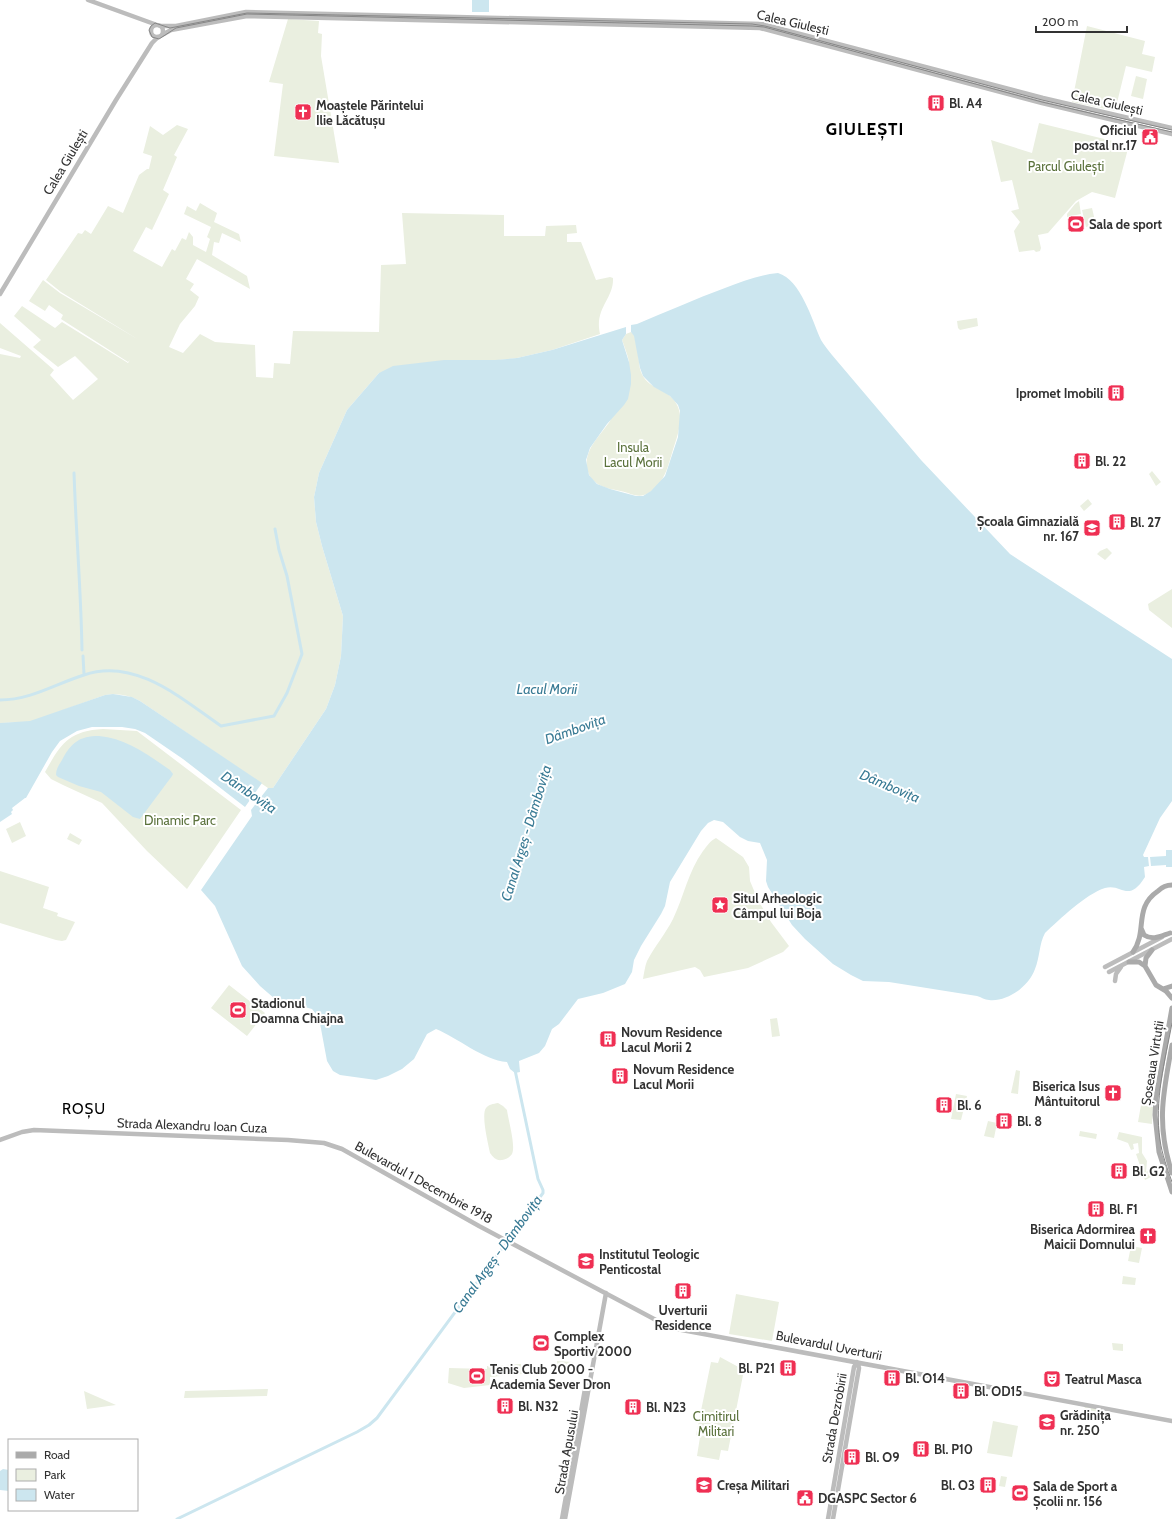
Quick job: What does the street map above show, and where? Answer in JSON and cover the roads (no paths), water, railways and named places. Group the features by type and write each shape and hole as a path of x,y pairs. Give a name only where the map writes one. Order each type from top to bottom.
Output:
{"main road":[{"path":"88,0 146,20 159,26 163,30 160,36 152,32 146,20"},
{"name":"Calea Giulești","path":"159,26 176,26 246,12 762,24 1043,98 1172,128"},
{"name":"Calea Giulești","path":"0,294 116,100 152,43 160,36 171,30 247,16 760,28 1042,103 1172,134"},
{"path":"152,43 152,32 154,26 159,26"},
{"path":"1133,952 1138,944 1144,908 1147,900 1159,889 1172,885"},
{"path":"1141,927 1144,935 1150,938 1156,938 1171,932"},
{"path":"1106,967 1171,932"},
{"path":"1109,972 1172,940"},
{"path":"1152,950 1146,958 1146,966 1155,984 1172,998"},
{"path":"1115,981 1117,972 1127,963 1139,962 1146,966"},
{"path":"1163,990 1172,986"},
{"name":"Șoseaua Virtuții","path":"1172,1008 1156,1098 1155,1115 1159,1152 1172,1192"},
{"name":"Șoseaua Virtuții","path":"1172,1045 1163,1098 1162,1123 1164,1143 1172,1173"},
{"name":"Strada Alexandru Ioan Cuza","path":"0,1140 22,1132 39,1130 293,1140 319,1142 336,1147"},
{"name":"Bulevardul 1 Decembrie 1918","path":"336,1147 352,1154 501,1238"},
{"name":"Bulevardul Uverturii","path":"501,1238 676,1330 1172,1421"},
{"name":"Strada Apusului","path":"562,1519 606,1294"},
{"name":"Strada Dezrobirii","path":"833,1519 835,1492 854,1367 857,1362"},
{"name":"Strada Apusului","path":"566,1519 582,1417"},
{"name":"Strada Dezrobirii","path":"828,1519 835,1492"}],"water":[{"path":"472,0 489,0 489,12 472,12"},
{"name":"Lacul Morii","path":"778,273 786,277 799,292 810,312 821,340 832,355 921,460 1010,554 1172,659 1172,801 1160,818 1143,855 1144,857 1148,857 1149,866 1144,867 1145,877 1134,889 1125,891 1111,887 1105,888 1090,896 1074,908 1045,933 1037,964 1032,975 1023,987 1010,996 996,1000 988,1000 977,996 889,982 863,981 833,964 792,925 768,887 766,881 767,860 760,843 748,841 740,837 723,822 714,820 708,823 701,831 670,882 665,906 641,946 634,960 632,972 625,984 603,993 578,999 559,1024 552,1029 545,1046 539,1053 519,1061 520,1072 515,1073 510,1069 507,1062 480,1053 436,1029 427,1034 414,1059 402,1069 388,1076 376,1080 340,1075 333,1071 327,1061 319,1018 312,1009 275,999 260,986 242,966 215,906 201,890 252,816 251,810 268,788 273,788 326,709 335,685 341,656 343,616 316,522 314,497 319,473 347,410 379,373 393,366 444,360 495,360 517,358 552,350 626,327 626,334 622,340 629,362 631,375 628,399 607,424 590,448 586,460 589,475 597,484 636,496 643,496 651,491 665,476 678,437 680,411 678,405 670,396 654,387 643,376 634,336 631,332 631,325 637,324 738,283"},
{"name":"Dâmbovița","path":"113,694 132,697 140,701 262,783 245,807 183,759 145,733 135,729 122,727 92,727 77,731 60,741 52,752 26,798 12,808 12,814 0,822 0,723 30,721 105,695"},
{"path":"86,737 109,737 136,748 170,770 173,774 140,819 133,817 101,792 79,786 56,775 59,765 72,745"},
{"path":"1166,850 1172,850 1172,867 1166,867 1166,865 1151,866 1150,857 1166,856"},
{"path":"3,1469 8,1470 8,1491 0,1490 0,1471"}],"waterway":[{"path":"74,473 82,650"},
{"path":"0,700 33,694 84,675 103,671 121,672 139,676 174,693 221,726 274,716 287,693 302,654 287,576 279,550 275,529"},
{"path":"83,656 84,674"},
{"name":"Dâmbovița","path":"248,792 264,802"},
{"name":"Canal Argeș - Dâmbovița","path":"177,1519 357,1432 377,1418 543,1193 538,1179 515,1070"}],"tram line":[{"path":"1172,130 1042,100 765,26 752,24 247,13 170,28 155,23 149,30 152,37 159,39 176,28 247,14 764,27 1042,102 1172,132"},
{"path":"1172,1023 1161,1081 1158,1111 1161,1145 1172,1182"}],"place":[{"name":"Bl. A4","path":"936,103"},
{"name":"Moaștele Părintelui Ilie Lăcătușu","path":"303,112"},
{"name":"Oficiul postal nr.17","path":"1150,137"},
{"name":"Sala de sport","path":"1076,224"},
{"name":"Ipromet Imobili","path":"1116,393"},
{"name":"Bl. 22","path":"1082,461"},
{"name":"Bl. 27","path":"1117,522"},
{"name":"Școala Gimnazială nr. 167","path":"1092,528"},
{"name":"Situl Arheologic Câmpul lui Boja","path":"720,905"},
{"name":"Stadionul Doamna Chiajna","path":"238,1010"},
{"name":"Novum Residence Lacul Morii 2","path":"608,1039"},
{"name":"Novum Residence Lacul Morii","path":"620,1076"},
{"name":"Biserica Isus Mântuitorul","path":"1113,1093"},
{"name":"Bl. 6","path":"944,1105"},
{"name":"Bl. 8","path":"1004,1121"},
{"name":"Bl. G2","path":"1119,1171"},
{"name":"Bl. F1","path":"1096,1209"},
{"name":"Biserica Adormirea Maicii Domnului","path":"1148,1236"},
{"name":"Institutul Teologic Penticostal","path":"586,1261"},
{"name":"Uverturii Residence","path":"683,1291"},
{"name":"Complex Sportiv 2000","path":"541,1343"},
{"name":"Bl. P21","path":"788,1368"},
{"name":"Tenis Club 2000 - Academia Sever Dron","path":"477,1376"},
{"name":"Bl. O14","path":"892,1378"},
{"name":"Teatrul Masca","path":"1052,1379"},
{"name":"Bl. OD15","path":"961,1391"},
{"name":"Bl. N32","path":"505,1406"},
{"name":"Bl. N23","path":"633,1407"},
{"name":"Grădinița nr. 250","path":"1047,1422"},
{"name":"Bl. P10","path":"921,1449"},
{"name":"Bl. O9","path":"852,1457"},
{"name":"Creșa Militari","path":"704,1485"},
{"name":"Bl. O3","path":"988,1485"},
{"name":"Sala de Sport a Școlii nr. 156","path":"1020,1493"},
{"name":"DGASPC Sector 6","path":"805,1498"}],"district":[{"name":"GIULEȘTI","path":"865,129"},
{"name":"ROȘU","path":"84,1109"}],"park label":[{"name":"Parcul Giulești","path":"1066,166"},
{"name":"Insula Lacul Morii","path":"633,454"},
{"name":"Dinamic Parc","path":"180,820"},
{"name":"Cimitirul Militari","path":"716,1424"}]}
